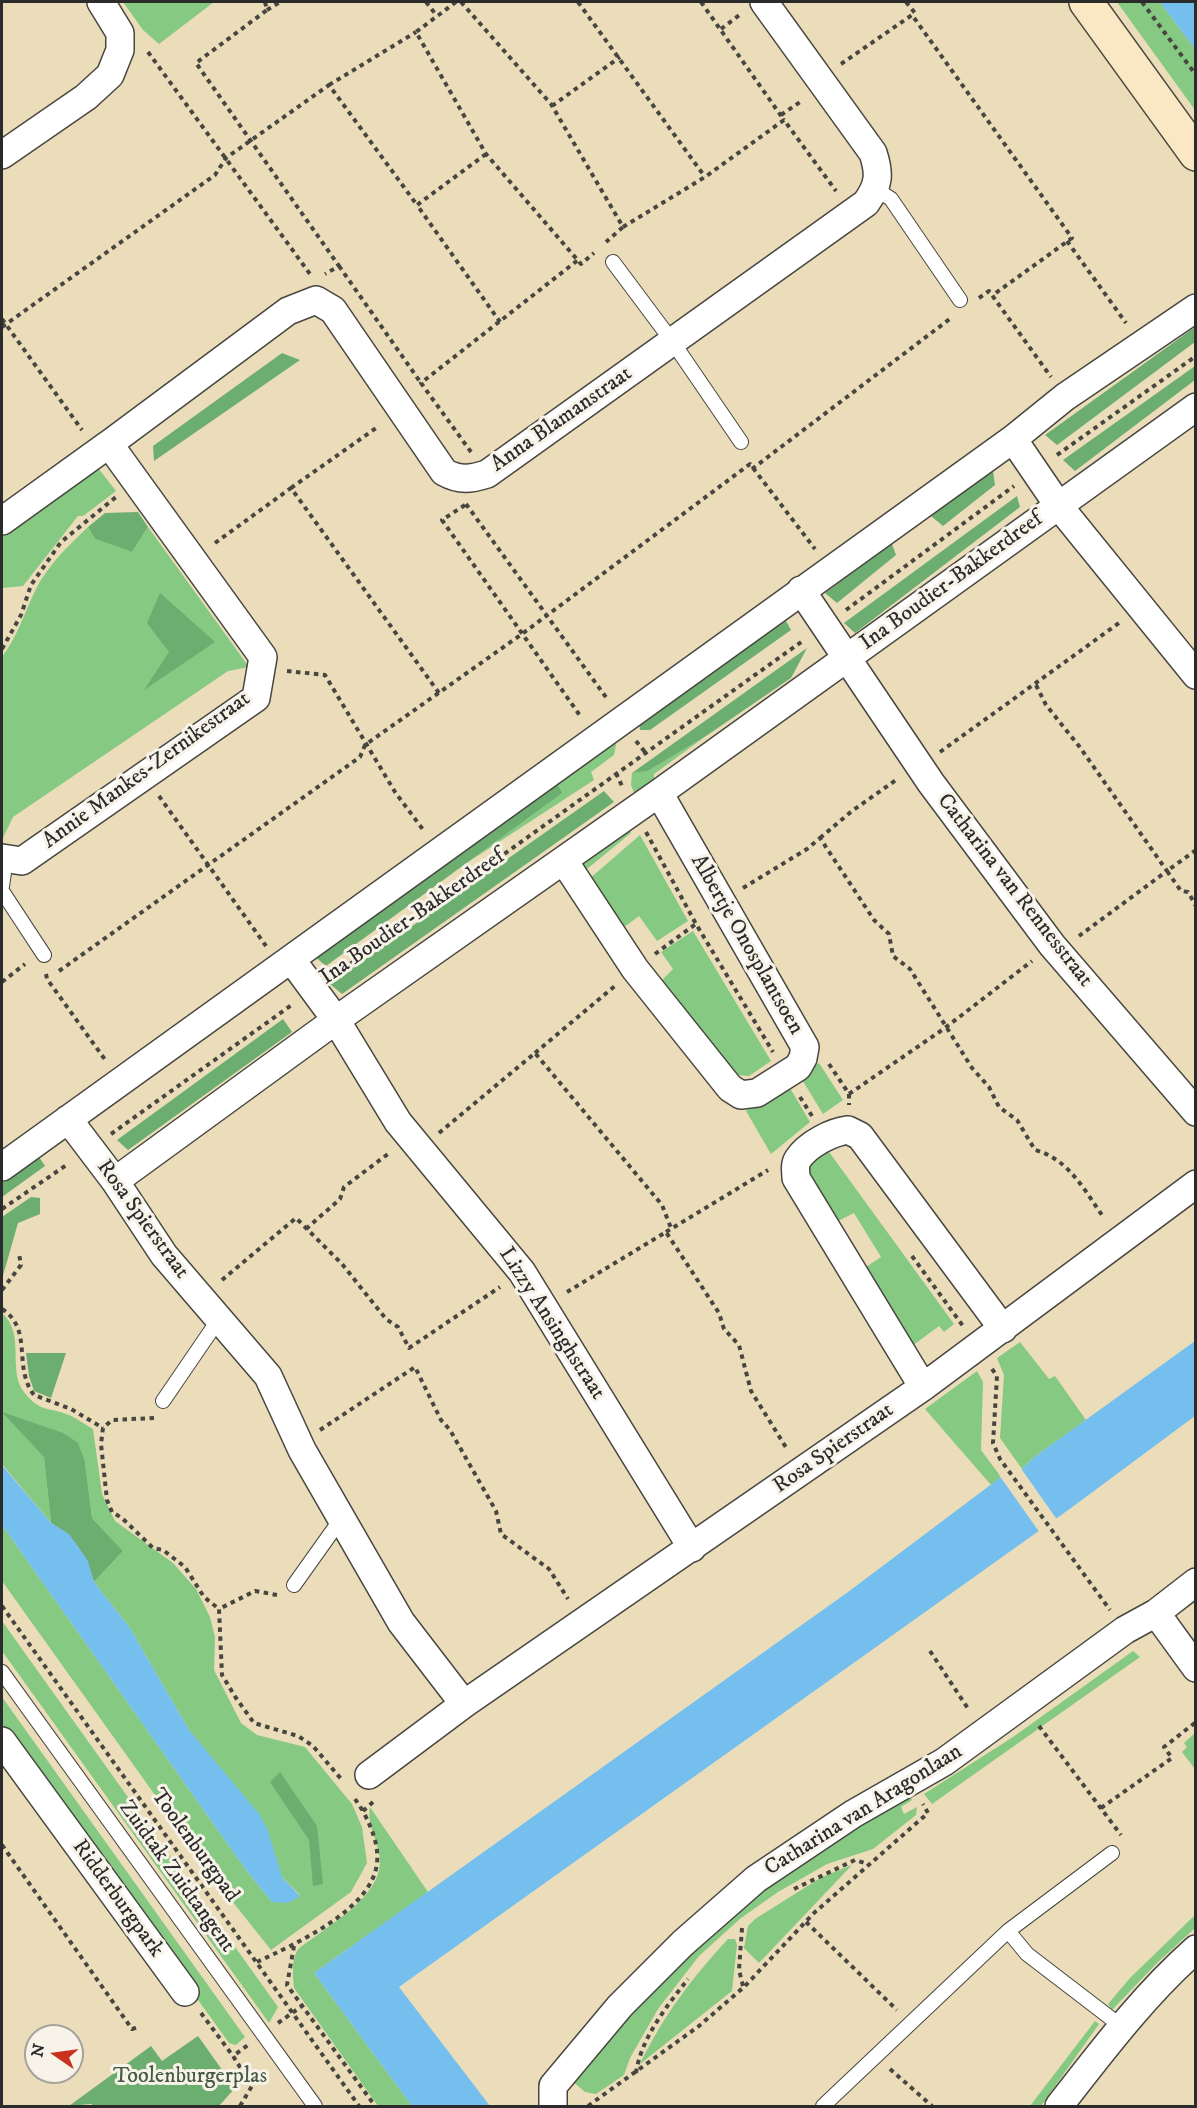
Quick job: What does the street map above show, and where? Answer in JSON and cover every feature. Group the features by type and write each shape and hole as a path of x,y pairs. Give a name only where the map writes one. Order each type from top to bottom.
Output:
{"street":[{"path":"2,155 86,97 110,75 120,50 120,33 101,2"},
{"path":"764,2 873,153 879,172 876,189"},
{"path":"1086,2 1196,154"},
{"name":"Anna Blamanstraat","path":"455,478 470,479 487,474 866,203 876,189"},
{"path":"2,521 104,448 315,290 333,310 444,472 455,478"},
{"name":"Ina Boudier-Bakkerdreef","path":"2,1167 621,718 1012,439 1065,397 1196,309"},
{"name":"Ina Boudier-Bakkerdreef","path":"115,1181 336,1020 564,861 1196,407"},
{"name":"Ina Boudier-Bakkerdreef","path":"1012,439 1058,505"},
{"name":"Annie Mankes-Zernikestraat","path":"4,858 22,861 256,698 263,657 136,482 104,448"},
{"path":"1058,505 1196,675"},
{"name":"Ina Boudier-Bakkerdreef","path":"801,590 847,659"},
{"name":"Catharina van Rennesstraat","path":"847,659 920,766 1055,948 1196,1112"},
{"name":"Albertje Onosplantsoen","path":"564,861 635,969 730,1088 741,1095 757,1093 798,1067 805,1047 659,793"},
{"name":"Lizzy Ansinghstraat","path":"286,963 336,1020 398,1122 522,1272 692,1548"},
{"name":"Rosa Spierstraat","path":"68,1119 115,1181 164,1255 268,1376 299,1443 401,1622 464,1704"},
{"path":"923,1387 796,1178 795,1166 799,1158 825,1137 848,1130 860,1136 1004,1329"},
{"name":"Rosa Spierstraat","path":"359,1783 464,1704 979,1348 1196,1184"},
{"name":"Catharina van Aragonlaan","path":"553,2106 553,2086 620,2006 683,1943 756,1879 853,1814 985,1733 1125,1630 1156,1613 1196,1582"},
{"path":"1156,1613 1196,1668"},
{"name":"Ridderburgpark","path":"2,1741 185,1992"},
{"path":"1059,2106 1121,2026 1165,1976 1196,1949"}],"lane":[{"path":"876,189 891,199 963,303"},
{"path":"613,262 672,341 741,442"},
{"name":"Annie Mankes-Zernikestraat","path":"2,886 4,858"},
{"path":"2,891 44,955"},
{"path":"163,1401 219,1319"},
{"path":"294,1585 341,1519"},
{"name":"Zuidtak Zuidtangent","path":"2,1672 315,2106"},
{"path":"823,2106 1008,1931 1112,1853"},
{"path":"1008,1931 1027,1954 1121,2026"}],"path":[{"path":"265,2 267,10"},
{"path":"280,2 196,63 487,474"},
{"path":"426,2 437,16"},
{"path":"3,326 215,175 226,158 251,140 328,85 416,32 456,2"},
{"path":"461,2 552,106 623,227"},
{"path":"578,2 705,177"},
{"path":"701,2 852,213"},
{"path":"820,79 915,13 906,2"},
{"path":"1143,2 1196,75"},
{"path":"912,15 1072,238 993,295"},
{"path":"416,32 486,154 581,264 623,227 705,177 784,120"},
{"path":"120,50 147,52 226,158 315,290 339,266"},
{"path":"552,106 620,57"},
{"path":"328,85 500,322"},
{"path":"417,205 486,154"},
{"path":"1067,241 1142,345"},
{"path":"421,383 578,261"},
{"path":"752,470 963,303 990,291 1065,397"},
{"path":"2,319 3,326 104,448"},
{"name":"Ina Boudier-Bakkerdreef","path":"2,1209 824,626 1196,356"},
{"path":"193,559 402,410"},
{"path":"47,979 360,757 365,745 522,634 750,464 752,470 831,569"},
{"path":"455,478 466,504 645,752"},
{"path":"2,649 21,615 31,585 61,542 84,520 136,482"},
{"path":"291,488 439,693"},
{"path":"466,504 442,520 595,737"},
{"path":"306,1229 340,1199 345,1187 415,1143 536,1053 635,969 696,924 722,901 807,849 882,789 920,766 1036,685 1141,607"},
{"path":"261,669 325,675 395,792 439,851"},
{"path":"1036,685 1046,705 1079,746 1181,891 1188,892 1196,906"},
{"path":"144,776 208,865 286,963"},
{"path":"820,838 874,920 889,934 893,956 910,969 945,1028 972,1068 989,1087 999,1107 1017,1120 1035,1150 1051,1155 1068,1168 1121,1240"},
{"path":"849,1094 1196,850"},
{"path":"2,982 29,961 44,955 47,979 120,1082"},
{"path":"805,1047 825,1057 849,1094 848,1130"},
{"path":"536,1053 662,1205 671,1228"},
{"path":"542,1305 780,1163 795,1166"},
{"path":"200,1298 296,1218 342,1264 386,1319 398,1327 409,1348 522,1272"},
{"path":"666,1232 719,1313 724,1329 739,1345 751,1391 801,1472"},
{"path":"2,1290 21,1265 19,1254"},
{"path":"2,1309 13,1316 21,1334 22,1371 34,1395 71,1409 103,1428"},
{"path":"979,1348 997,1376 993,1443 1000,1458 1125,1630"},
{"path":"299,1443 355,1410 415,1367 441,1420 450,1430 496,1511 501,1534 549,1569 582,1623"},
{"path":"163,1401 155,1418 112,1420 103,1428 101,1444 107,1500 112,1512 153,1548 163,1550 185,1567 204,1597 219,1609 222,1675 254,1723 298,1736 313,1746 343,1781"},
{"path":"219,1609 255,1591 286,1597 294,1585"},
{"name":"Toolenburgpad","path":"2,1606 359,2106"},
{"path":"930,1651 985,1733"},
{"path":"1024,1706 1127,1843 1112,1853"},
{"path":"1101,1808 1172,1758 1164,1747 1196,1722"},
{"path":"588,2106 699,2026 744,1987 806,1922 868,1864 928,1813 910,1781"},
{"path":"257,1963 294,1945 352,1906 368,1890 374,1875 377,1850 373,1832 363,1811 359,1783"},
{"path":"359,1783 374,1801 363,1811"},
{"path":"2,1845 132,2029 139,2027"},
{"path":"788,1893 815,1877 855,1860 868,1864"},
{"path":"735,1930 743,1922 740,1970 744,1987"},
{"path":"806,1922 910,2024"},
{"path":"70,1942 76,1937"},
{"path":"294,1945 287,1985 375,2106"},
{"path":"635,2074 638,2061 663,2013 695,1970"},
{"path":"185,1992 233,2056"},
{"path":"293,2012 302,2006"},
{"path":"876,2056 932,2106"},
{"path":"240,2106 252,2086 242,2071"}],"green space":[{"path":"123,2 214,2 159,44 143,30"},
{"path":"1117,2 1160,2 1195,49 1195,110"},
{"path":"1195,327 1195,342 1057,445 1045,435"},
{"path":"282,353 300,360 154,461 153,446"},
{"path":"1195,366 1195,380 1075,471 1063,460"},
{"path":"95,464 116,491 83,516 78,516 23,586 2,588 2,533"},
{"path":"993,471 995,485 943,526 931,516"},
{"path":"1017,496 1020,507 855,633 844,623"},
{"path":"138,512 148,527 132,552 95,539 88,527 105,513"},
{"path":"88,527 95,539 132,552 148,527 249,667 228,671 13,817 2,840 2,657 46,573"},
{"path":"892,544 896,555 837,603 825,593"},
{"path":"160,593 215,642 144,690 169,652 147,623"},
{"path":"786,621 791,630 650,730 640,730 639,720"},
{"path":"807,648 791,678 706,736 648,771 632,773"},
{"path":"612,734 616,745 614,755 591,772 594,780 462,866 561,793 557,783"},
{"path":"706,736 654,774 654,784 635,795 631,785 632,773 648,771"},
{"path":"557,783 562,793 326,966 314,956"},
{"path":"604,791 614,802 342,994 330,984"},
{"path":"626,824 631,833 582,873 583,855"},
{"path":"640,835 688,921 657,941 639,916 623,928 588,880"},
{"path":"693,931 771,1061 749,1076 737,1075 660,982 673,969 661,952"},
{"path":"283,1019 292,1032 128,1150 117,1140"},
{"path":"819,1063 843,1100 823,1114 798,1073"},
{"path":"787,1083 810,1122 771,1154 746,1111"},
{"path":"824,1145 954,1324 944,1332 939,1326 912,1346 863,1269 881,1257 854,1213 838,1221 807,1172"},
{"path":"39,1157 45,1166 2,1197 2,1183"},
{"path":"31,1197 40,1198 40,1214 18,1223 2,1279 2,1217"},
{"path":"2,1313 13,1331 17,1373 24,1392 40,1406 69,1415 93,1429 102,1494 115,1521 173,1563 196,1589 210,1617 215,1637 214,1670 241,1723 257,1735 305,1747 352,1804 362,1827 367,1863 351,1892 271,1950 220,1886 2,1581 2,1525 246,1870 272,1902 300,1895 282,1877 232,1784 189,1730 130,1628 94,1582 123,1551 92,1518 85,1462 44,1457 51,1523 2,1464"},
{"path":"1020,1342 1049,1379 1055,1376 1086,1420 1033,1458 1022,1469 1000,1438 1004,1375 997,1358"},
{"path":"26,1353 66,1353 51,1398 34,1391 29,1376"},
{"path":"977,1371 983,1382 981,1450 1001,1477 991,1485 925,1409"},
{"path":"2,1412 63,1433 78,1443 85,1462 92,1518 123,1551 94,1582 87,1563 73,1541 51,1523 44,1457"},
{"path":"2,1621 278,2007 269,2023 2,1651"},
{"path":"1133,1651 1140,1657 932,1804 924,1794 1013,1737"},
{"path":"2,1697 245,2037 236,2045 229,2043 2,1727"},
{"path":"1195,1733 1195,1769 1182,1752 1187,1747 1184,1743"},
{"path":"280,1772 317,1826 323,1884 313,1886 309,1840 270,1782"},
{"path":"908,1793 912,1800 901,1807 904,1814 917,1807 916,1815 873,1849 827,1864 778,1892 741,1918 699,1956 658,2009 630,2058 624,2075 596,2094 585,2092 571,2080 661,1975 761,1890"},
{"path":"370,1807 428,1892 314,1973 412,2106 378,2106 294,1988 293,1964 297,1951 357,1904 376,1879 380,1859 369,1816"},
{"path":"852,1865 759,1963 744,1948 748,1926 755,1919 822,1877"},
{"path":"1195,1915 1195,1928 1157,1963 1112,2010 1108,2004 1130,1978"},
{"path":"728,1939 735,1939 737,1945 732,1991 640,2064 658,2030 679,1998"},
{"path":"1095,2021 1099,2024 1041,2106 1030,2106"},
{"name":"Toolenburgerplas","path":"198,2036 235,2088 219,2106 94,2106 91,2104 69,2106 151,2046 162,2061"}],"water":[{"path":"1160,2 1195,2 1195,49"},
{"path":"1195,1341 1195,1416 1071,1508 399,1987 490,2106 412,2106 314,1973 848,1592 1001,1477 1022,1469 1033,1458"},
{"path":"2,1465 51,1523 69,1534 88,1561 94,1582 130,1628 189,1730 260,1815 268,1831 282,1877 300,1896 288,1903 272,1902 246,1870 2,1525"}],"pier":[{"path":"1020,1467 1058,1521 1040,1533 999,1475"}]}
